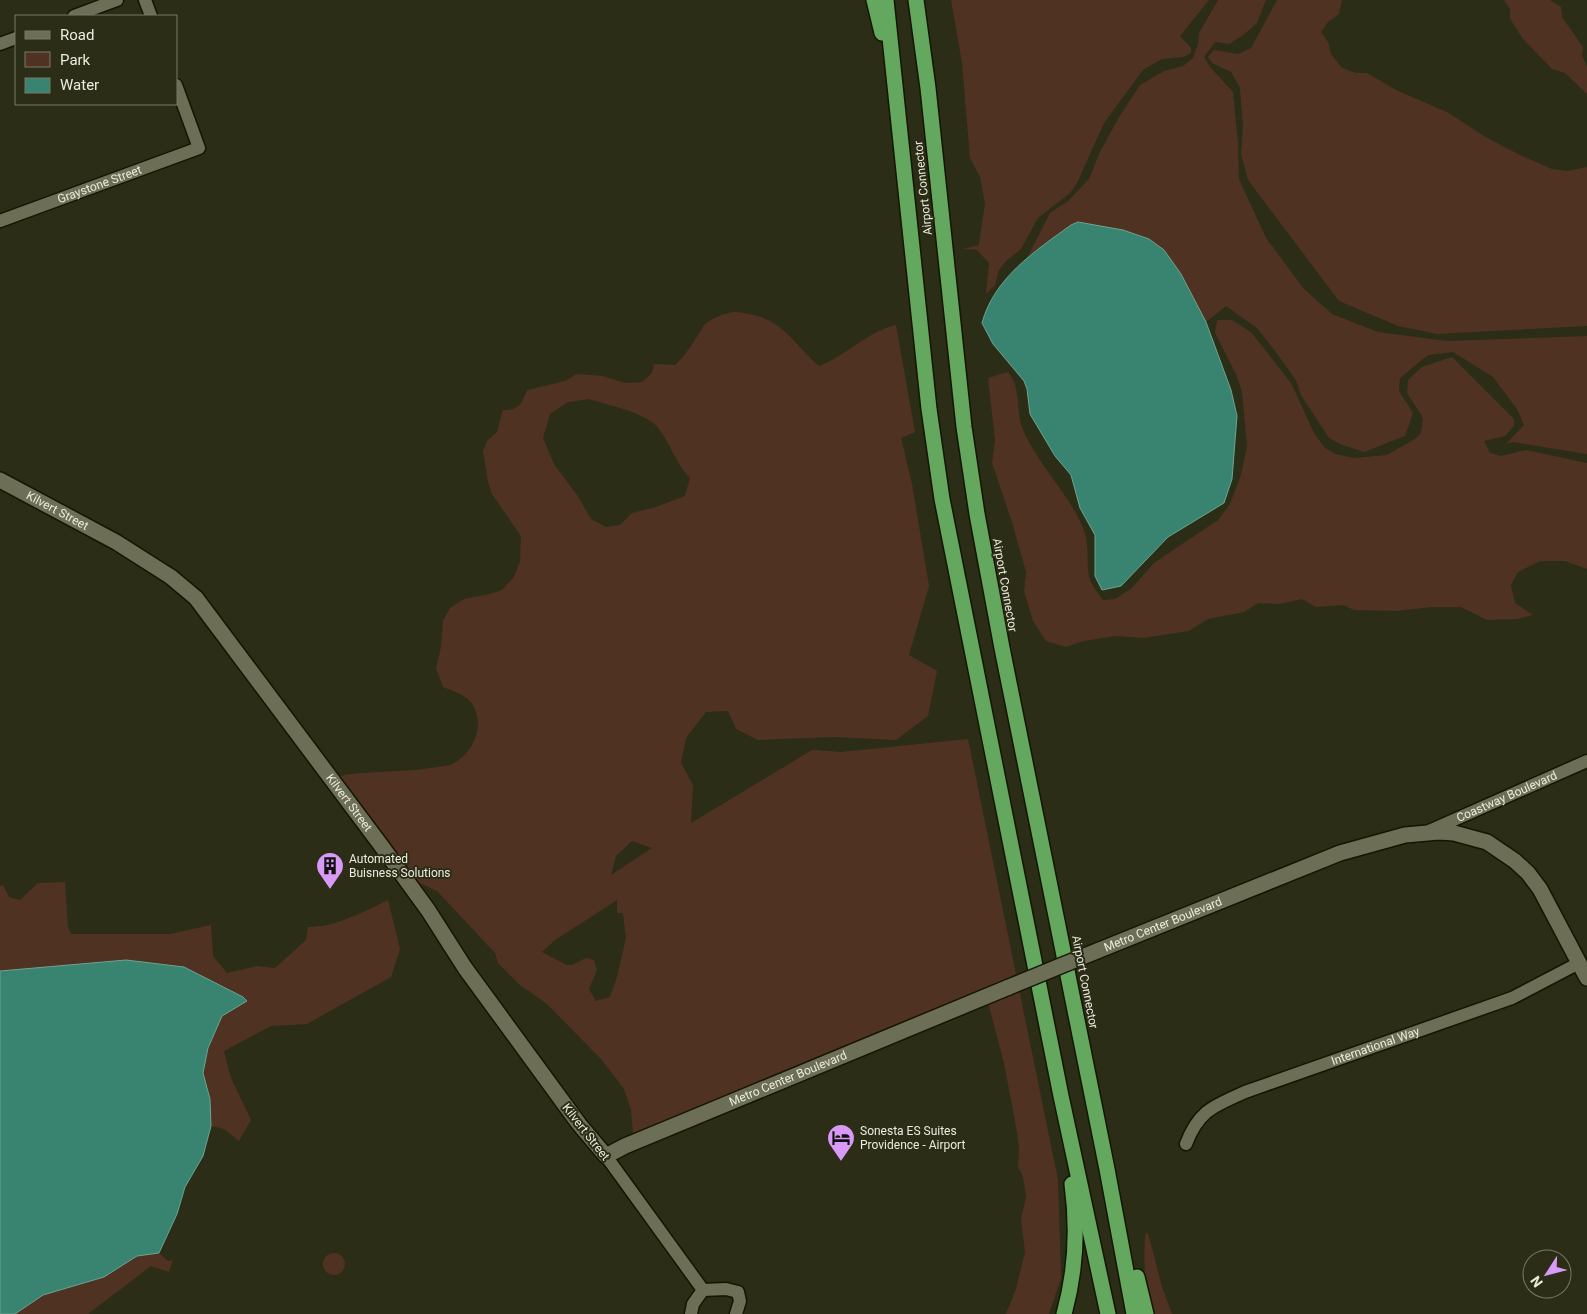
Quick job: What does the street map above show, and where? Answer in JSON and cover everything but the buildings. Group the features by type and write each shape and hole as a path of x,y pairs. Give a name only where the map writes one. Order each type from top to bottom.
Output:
{"highway":[{"path":"874,0 896,94"},
{"name":"Airport Connector","path":"886,0 929,409 942,499 1060,1096"},
{"name":"Airport Connector","path":"916,0 929,98 958,374 970,468 996,621 1107,1169"},
{"path":"1060,1096 1076,1229 1074,1265 1064,1314"},
{"path":"1060,1096 1108,1314"},
{"path":"1107,1169 1134,1314"},
{"path":"1107,1169 1146,1314"}],"street":[{"path":"77,15 117,0"},
{"path":"145,0 151,15"},
{"path":"0,44 15,38"},
{"name":"Graystone Street","path":"0,221 199,148 178,90"},
{"name":"Kilvert Street","path":"0,480 116,542 171,577 196,598 385,851 428,910 465,968 579,1124 606,1156 702,1290"},
{"name":"Coastway Boulevard","path":"1427,832 1587,761"},
{"name":"Metro Center Boulevard","path":"606,1156 625,1146 1096,951 1340,853 1405,835 1427,832 1454,833 1487,842 1515,861 1528,873 1540,889 1587,978"},
{"name":"International Way","path":"1186,1144 1200,1118 1211,1107 1246,1092 1512,998 1580,963"},
{"path":"691,1314 692,1304 702,1290 726,1288 738,1292 740,1301 736,1314"}],"green space":[{"path":"951,0 1209,0 1180,36 1191,48 1191,53 1183,57 1162,59 1143,70 1104,123 1077,183 1070,193 1038,218 1021,249 1006,261 999,270 995,285 986,294 989,263 977,250 963,249 979,245 985,203 980,177 970,158 962,63"},
{"path":"1218,0 1266,0 1257,23 1229,44 1215,42 1204,57 1210,67 1233,92 1239,179 1266,238 1304,289 1332,314 1378,332 1447,341 1587,336 1587,454 1513,442 1506,444 1524,425 1517,409 1493,377 1453,352 1428,355 1400,378 1399,391 1413,413 1405,436 1364,452 1340,444 1329,438 1301,395 1296,380 1257,328 1226,306 1206,322 1181,274 1078,222 1028,256 1050,213 1068,201 1089,179 1100,152 1119,117 1140,85 1164,71 1183,66 1193,58 1198,44 1199,33"},
{"path":"1277,0 1342,0 1339,14 1328,22 1321,32 1328,42 1331,54 1342,68 1356,73 1367,73 1396,90 1449,113 1487,138 1552,169 1568,171 1587,167 1587,326 1437,334 1398,326 1339,301 1248,180 1241,154 1243,126 1240,88 1231,72 1212,63 1208,57 1214,50 1238,54 1251,48"},
{"path":"1504,0 1550,0 1561,7 1562,17 1583,47 1582,55 1587,67 1587,94 1565,73 1552,69 1523,39 1510,19 1510,9"},
{"path":"730,313 750,314 773,323 791,337 819,366 829,362 866,338 885,328 896,325 915,432 901,438 912,484 929,586 909,655 937,671 928,716 896,740 835,737 758,740 736,729 728,711 706,712 686,738 681,763 693,785 691,823 812,750 841,752 968,739 1058,1180 1061,1278 1049,1314 1006,1314 1016,1289 1025,1252 1021,1218 1026,1197 1023,1176 1018,1167 1019,1149 1017,1132 1004,1063 986,995 633,1134 631,1110 624,1089 601,1059 547,1004 520,985 498,963 495,953 437,891 413,880 335,777 359,773 419,770 450,765 466,753 474,741 478,722 471,702 463,695 443,687 436,668 441,647 443,621 450,608 464,599 502,590 514,577 520,561 521,536 492,494 483,451 487,441 497,432 503,410 516,408 527,390 565,381 577,374 603,376 625,383 642,382 652,373 654,364 675,365 687,352 705,324 717,317","holes":["589,399 627,410 654,423 681,467 690,478 685,496 653,508 632,513 620,525 606,527 591,519 579,498 554,464 543,438 550,414 568,402","632,841 652,848 611,875 616,856","617,900 617,913 623,913 626,938 617,977 610,997 596,1001 589,989 597,970 594,960 586,958 572,965 567,965 542,952 555,940"]},
{"path":"1217,320 1232,320 1251,332 1291,383 1314,433 1324,447 1335,454 1354,458 1387,455 1415,439 1421,433 1423,418 1407,393 1408,380 1422,367 1452,357 1514,419 1514,426 1505,436 1484,441 1490,453 1501,456 1526,450 1587,463 1587,569 1565,561 1540,561 1518,572 1511,585 1515,603 1533,615 1517,619 1487,620 1461,607 1431,607 1396,611 1354,610 1343,605 1316,607 1302,599 1280,604 1258,603 1244,612 1208,619 1189,631 1143,638 1116,636 1083,641 1066,647 1046,641 1033,621 1024,591 1026,572 1012,522 992,463 995,440 988,378 1008,372 1012,378 1017,392 1021,423 1029,443 1069,502 1083,528 1087,546 1090,580 1103,600 1115,599 1132,588 1154,563 1218,520 1230,504 1241,475 1247,446 1242,392 1236,374 1215,333"},
{"path":"65,882 68,927 71,934 170,934 211,925 213,956 227,973 257,966 275,968 306,940 308,927 318,927 338,922 360,914 388,900 400,949 391,977 307,1024 271,1026 224,1051 231,1078 251,1120 239,1141 224,1129 211,1126 210,1099 203,1073 208,1048 222,1016 247,1001 243,997 219,986 34,968 0,971 0,886 3,885 9,897 20,900 38,883"},
{"path":"1147,1233 1162,1287 1172,1314 1149,1314 1145,1275 1145,1235"},
{"path":"159,1253 168,1261 173,1260 169,1272 151,1266 88,1314 0,1314 0,1260 104,1277 137,1256"},
{"path":"334,1253 342,1256 345,1264 342,1272 334,1275 326,1272 323,1264 326,1256"}],"water":[{"path":"1078,222 1123,230 1149,239 1164,250 1181,274 1206,322 1231,390 1237,416 1232,479 1224,503 1168,537 1121,586 1102,590 1095,576 1095,535 1080,508 1071,475 1055,456 1030,414 1027,389 1024,381 993,344 982,323 996,292 1006,279 1030,256 1071,225"},
{"path":"126,960 184,967 243,997 247,1001 222,1016 208,1048 203,1073 210,1099 211,1126 203,1156 185,1187 177,1214 159,1253 137,1256 104,1277 43,1295 15,1314 0,1314 0,971"}],"place":[{"name":"Automated Buisness Solutions","path":"330,890"},
{"name":"Sonesta ES Suites Providence - Airport","path":"841,1162"}]}
